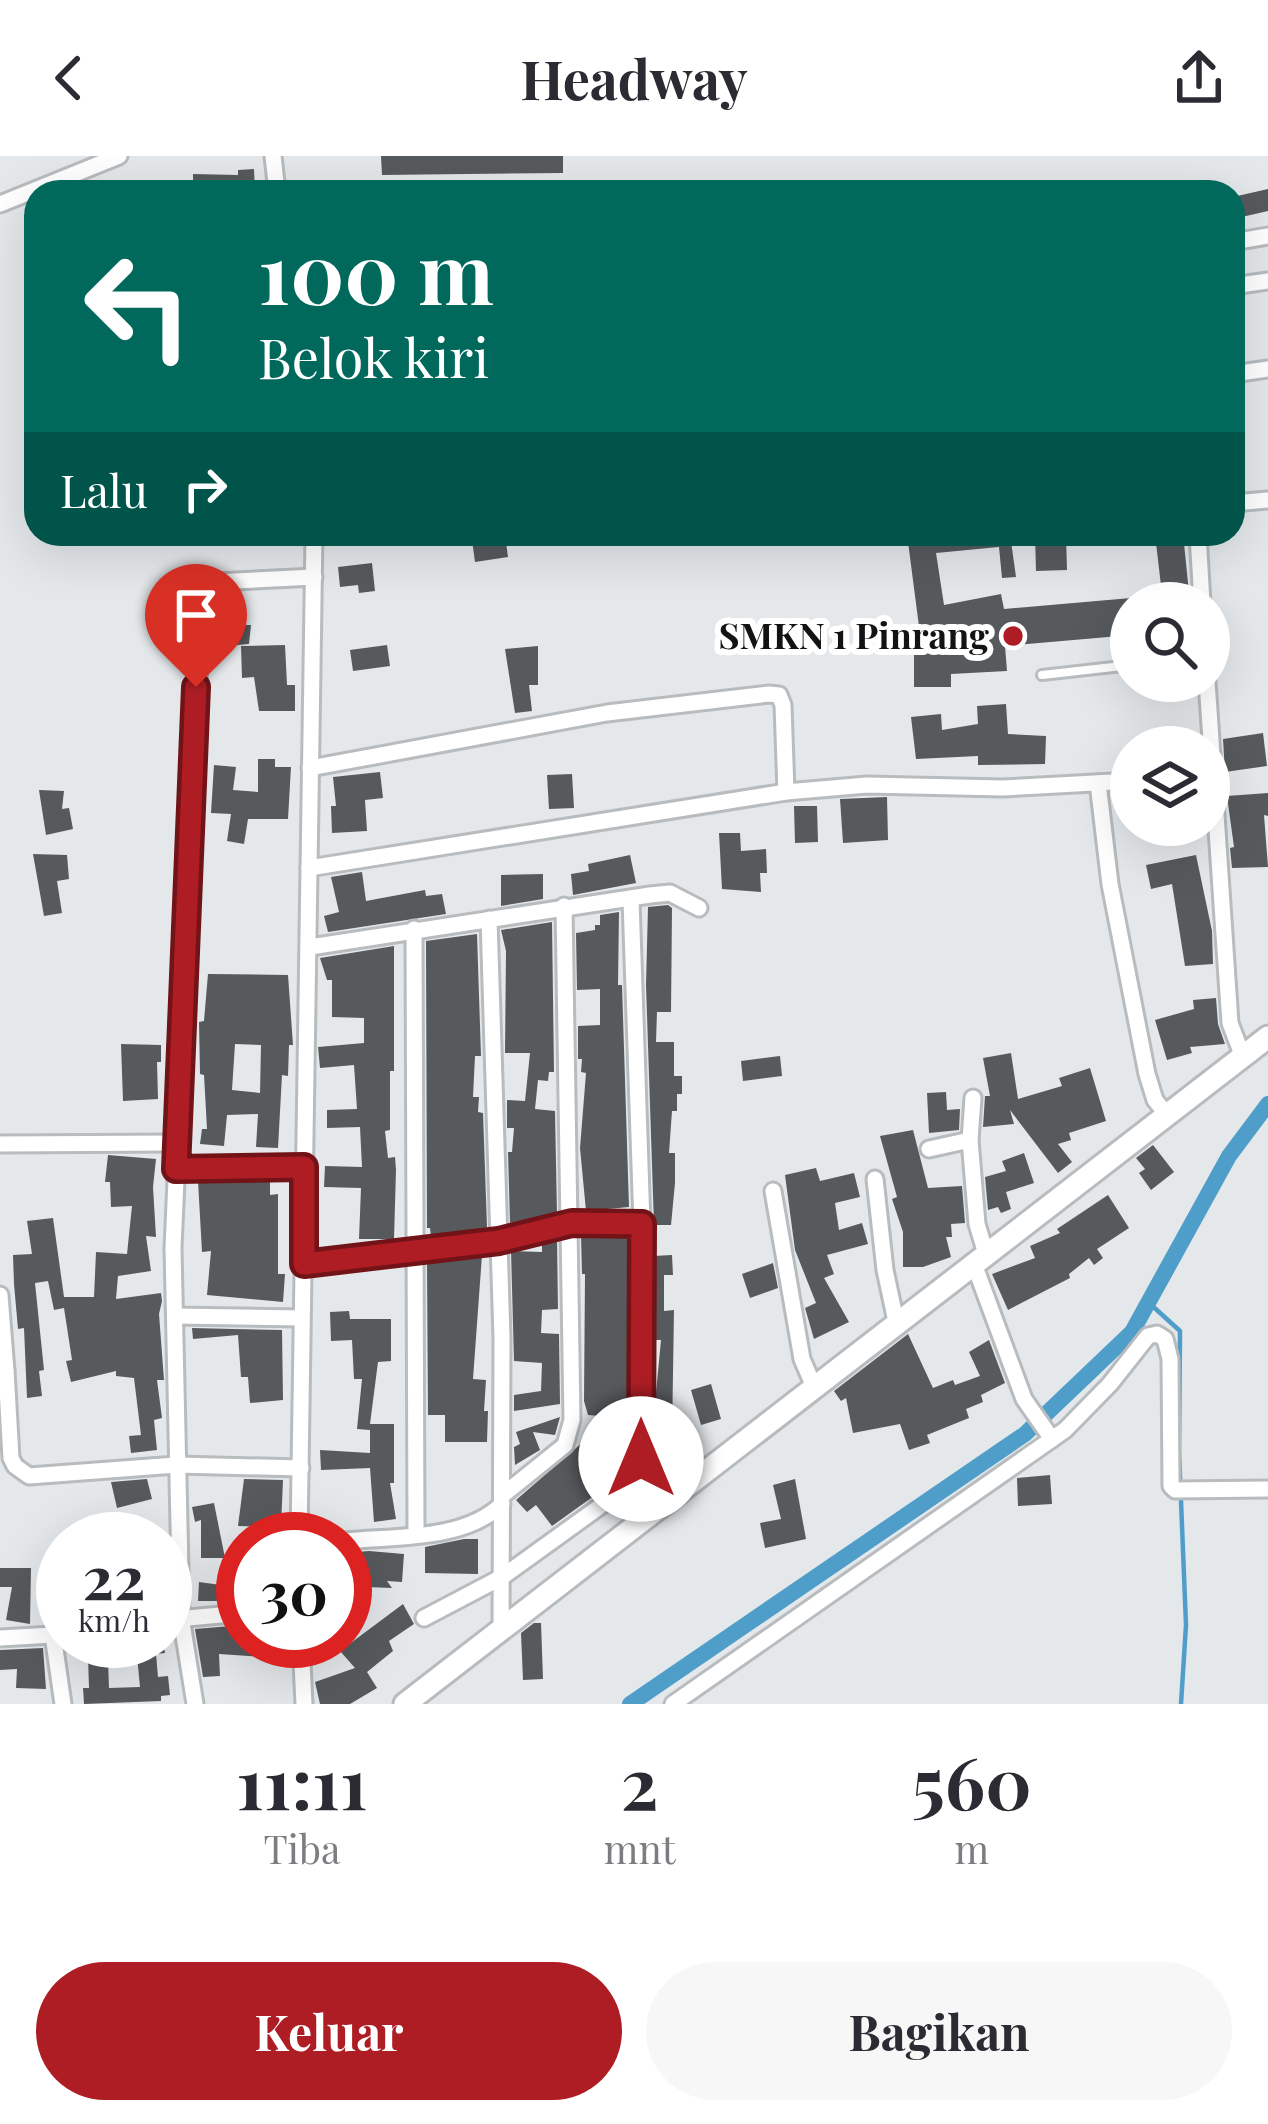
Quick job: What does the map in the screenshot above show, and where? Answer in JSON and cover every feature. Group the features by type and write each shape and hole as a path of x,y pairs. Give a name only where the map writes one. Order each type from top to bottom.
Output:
{"street":[{"path":"60,180 119,156"},
{"path":"300,1512 314,546"},
{"path":"1199,546 1201,582"},
{"path":"175,1512 176,1143 203,589 222,581 314,577"},
{"path":"310,768 607,713 769,694 779,695 783,705 786,792"},
{"path":"1098,783 1110,884 1147,1074 1155,1100 1168,1116"},
{"path":"310,868 786,792 867,785 1003,788 1110,783"},
{"path":"1217,846 1230,1023 1243,1057"},
{"path":"310,947 670,893 699,908"},
{"path":"424,1618 501,1583 636,1482 641,1459 642,1224 631,900"},
{"path":"372,1538 476,1523 559,1451 570,1434 572,1223 564,907"},
{"path":"489,919 499,1241 502,1630"},
{"path":"414,929 416,1534"},
{"path":"405,1704 1268,1037"},
{"path":"973,1098 970,1139 980,1259 1031,1410 1051,1437"},
{"path":"929,1149 970,1139"},
{"path":"0,1144 176,1143"},
{"path":"176,1169 304,1167"},
{"path":"875,1179 897,1326"},
{"path":"773,1191 802,1359 815,1389"},
{"path":"304,1264 499,1241 572,1223 642,1224"},
{"path":"0,1295 11,1458 22,1473 176,1466 301,1468"},
{"path":"175,1316 301,1318"},
{"path":"673,1704 1051,1437 1110,1384 1144,1339 1162,1335 1170,1359 1171,1486 1181,1490 1268,1489"},
{"path":"636,1482 656,1510"},
{"path":"0,1638 36,1636"},
{"path":"60,1668 63,1704"},
{"path":"186,1668 195,1704"},
{"path":"302,1668 304,1704"}],"lane":[{"path":"1042,675 1110,667"}],"building":[{"path":"381,156 563,156 563,173 382,175"},
{"path":"254,169 254,180 193,180 193,174 238,175 238,170"},
{"path":"1268,189 1268,211 1245,216 1245,194"},
{"path":"473,546 506,546 508,557 475,562"},
{"path":"909,546 1012,546 1016,577 1002,578 999,547 936,553 944,605 1001,594 1004,609 1110,600 1110,637 1005,646 1007,671 951,674 951,687 914,687 914,642 921,642"},
{"path":"1035,546 1066,546 1067,570 1036,571"},
{"path":"1156,546 1184,546 1188,582 1161,582"},
{"path":"372,563 375,591 359,593 358,585 340,587 338,567"},
{"path":"228,593 240,593 241,625 251,625 249,644 215,647 214,624 228,624"},
{"path":"285,645 287,685 295,685 295,711 259,711 254,677 242,678 241,646"},
{"path":"387,645 390,666 353,671 350,650"},
{"path":"538,646 538,685 529,685 532,711 515,713 505,649"},
{"path":"1006,704 1008,734 1046,736 1045,764 978,765 978,756 916,759 911,717 941,714 942,730 978,724 977,706"},
{"path":"1263,733 1267,766 1230,771 1230,738"},
{"path":"258,759 275,759 275,767 291,767 288,819 248,819 244,844 227,841 231,814 211,813 214,765 236,767 233,790 258,792"},
{"path":"380,772 383,798 365,800 367,831 332,833 333,777"},
{"path":"572,774 574,808 549,809 547,775"},
{"path":"39,790 64,791 62,809 69,808 73,829 46,835"},
{"path":"1268,793 1268,816 1264,815 1268,867 1232,868 1230,796"},
{"path":"887,797 888,840 843,843 840,799"},
{"path":"794,806 817,806 818,842 795,843"},
{"path":"719,833 740,833 741,851 766,849 767,873 760,873 761,892 722,889"},
{"path":"33,854 67,855 69,879 57,881 62,913 44,916"},
{"path":"630,855 636,883 573,895 571,874 589,871 588,864"},
{"path":"1196,855 1212,931 1213,964 1185,966 1172,884 1151,889 1146,865"},
{"path":"362,872 366,901 425,890 426,896 442,894 446,914 328,932 324,916 339,912 331,877"},
{"path":"543,874 543,899 501,906 501,875"},
{"path":"648,907 672,908 671,1012 657,1012 656,1042 674,1042 674,1076 682,1076 682,1094 677,1094 677,1111 672,1111 669,1153 675,1153 675,1183 671,1225 654,1225"},
{"path":"619,912 629,1207 586,1211 580,1148 586,1073 581,1072 582,1059 578,1059 578,1026 600,1025 600,989 577,990 576,933 595,930 600,915"},
{"path":"552,922 554,1072 549,1072 548,1081 538,1080 535,1109 555,1111 557,1214 510,1223 508,1152 512,1152 514,1128 507,1128 507,1100 525,1101 530,1053 505,1053 506,951 501,930"},
{"path":"477,934 481,1056 475,1056 473,1097 479,1097 478,1112 483,1113 487,1227 431,1237 427,1228 426,941"},
{"path":"394,946 394,1071 390,1071 390,1130 385,1131 388,1158 395,1157 394,1239 359,1239 361,1188 324,1187 325,1166 362,1167 360,1127 327,1128 327,1110 357,1109 354,1065 320,1068 318,1047 364,1043 364,1018 332,1017 332,980 327,980 320,958"},
{"path":"208,974 288,975 293,1045 289,1045 288,1076 282,1075 278,1148 256,1147 258,1114 227,1115 224,1146 200,1144 202,1129 207,1129 204,1075 200,1074 199,1022 204,1021","holes":["235,1044 261,1045 260,1093 232,1090"]},
{"path":"1216,998 1225,1044 1190,1047 1192,1053 1167,1060 1155,1020 1194,1009 1193,1000"},
{"path":"121,1044 161,1045 158,1099 123,1101"},
{"path":"1011,1053 1018,1099 1062,1086 1059,1078 1090,1068 1106,1121 1069,1133 1071,1140 1058,1144 1072,1162 1058,1173 1010,1110 1014,1124 983,1127 985,1096 990,1096 983,1058"},
{"path":"780,1056 782,1076 743,1081 741,1061"},
{"path":"946,1092 947,1110 960,1109 959,1130 929,1133 927,1093"},
{"path":"913,1130 928,1188 962,1186 965,1223 951,1224 952,1237 946,1237 951,1257 923,1267 903,1267 903,1232 892,1199 897,1197 880,1136"},
{"path":"1153,1145 1174,1172 1151,1190 1139,1173 1145,1169 1136,1158"},
{"path":"1024,1153 1034,1183 1006,1192 1011,1209 988,1210 985,1177 1006,1171 1002,1161"},
{"path":"108,1155 156,1159 156,1237 146,1236 151,1271 118,1276 116,1299 161,1293 164,1380 157,1380 162,1418 154,1420 157,1450 131,1453 129,1436 141,1435 134,1378 116,1376 116,1371 71,1382 64,1308 54,1310 48,1281 35,1283 44,1370 39,1371 42,1396 27,1398 24,1328 18,1329 13,1255 32,1254 27,1221 53,1218 64,1297 94,1297 96,1252 127,1254 132,1206 111,1207 110,1182 105,1182"},
{"path":"816,1168 820,1181 854,1173 860,1197 835,1203 839,1230 862,1223 868,1244 827,1255 834,1274 824,1278 849,1322 814,1339 805,1308 816,1303 795,1250 785,1175"},
{"path":"270,1180 270,1195 278,1194 278,1274 285,1274 283,1302 207,1295 211,1251 202,1252 198,1181"},
{"path":"1108,1195 1129,1228 1097,1249 1103,1258 1094,1265 1089,1258 1070,1278 1008,1310 992,1274 1035,1258 1030,1246 1060,1233 1057,1229"},
{"path":"581,1235 630,1236 627,1425 606,1422 612,1417 588,1415 584,1401"},
{"path":"557,1239 558,1309 542,1310 541,1333 559,1334 560,1404 514,1411 514,1395 541,1391 542,1363 514,1361 511,1251 542,1252 542,1243"},
{"path":"482,1255 473,1379 486,1380 487,1442 445,1442 445,1415 428,1415 427,1262"},
{"path":"672,1255 673,1275 664,1275 664,1311 674,1310 672,1436 652,1434 661,1340 652,1340 653,1256"},
{"path":"773,1263 778,1288 750,1298 742,1274"},
{"path":"349,1311 350,1319 391,1319 391,1361 378,1362 370,1424 394,1424 394,1483 390,1483 396,1519 374,1522 370,1468 321,1470 320,1450 370,1453 370,1430 357,1429 362,1379 354,1379 352,1340 331,1341 330,1312"},
{"path":"192,1328 282,1330 283,1400 250,1403 248,1377 241,1377 238,1335 193,1339"},
{"path":"908,1334 933,1388 980,1376 969,1352 989,1340 1005,1383 981,1395 983,1402 966,1409 969,1418 927,1435 930,1443 909,1450 900,1424 853,1433 846,1398 841,1401 834,1391"},
{"path":"711,1384 721,1419 701,1425 691,1390"},
{"path":"560,1417 555,1435 533,1432 540,1450 515,1465 514,1447 520,1444 516,1432"},
{"path":"606,1422 627,1445 626,1473 552,1526 536,1505 527,1512 516,1500"},
{"path":"1050,1475 1052,1504 1018,1506 1017,1478"},
{"path":"147,1479 152,1499 117,1508 111,1482"},
{"path":"244,1479 283,1480 282,1512 240,1512"},
{"path":"795,1479 806,1539 765,1548 760,1523 781,1519 773,1485"},
{"path":"214,1503 216,1558 201,1558 201,1520 195,1522 192,1507"},
{"path":"478,1539 478,1574 425,1573 425,1547"},
{"path":"372,1551 404,1554 402,1582 387,1581 392,1588 372,1587"},
{"path":"0,1568 31,1568 30,1624 6,1620 12,1587 0,1587"},
{"path":"199,1582 216,1584 216,1601 198,1601"},
{"path":"403,1604 414,1624 389,1641 393,1651 372,1668 372,1627"},
{"path":"541,1623 543,1679 523,1680 521,1633"},
{"path":"216,1627 220,1676 203,1677 195,1629"},
{"path":"36,1648 36,1668 44,1668 46,1689 16,1688 17,1669 0,1670 0,1650"},
{"path":"88,1668 108,1668 109,1688 140,1687 138,1668 157,1668 158,1677 168,1676 170,1695 161,1696 161,1701 84,1704 83,1688 89,1688"},
{"path":"355,1668 372,1668 367,1672 377,1688 350,1704 320,1704 315,1682"}],"waterway":[{"path":"630,1704 1025,1434 1132,1332 1229,1156 1268,1104"},
{"path":"1148,1302 1180,1331 1186,1625 1181,1704"}],"place":[{"name":"SMKN 1 Pinrang","path":"1013,636"}],"route":[{"path":"196,687 176,1169 304,1167 304,1264 499,1241 572,1223 642,1224 641,1459"}]}
